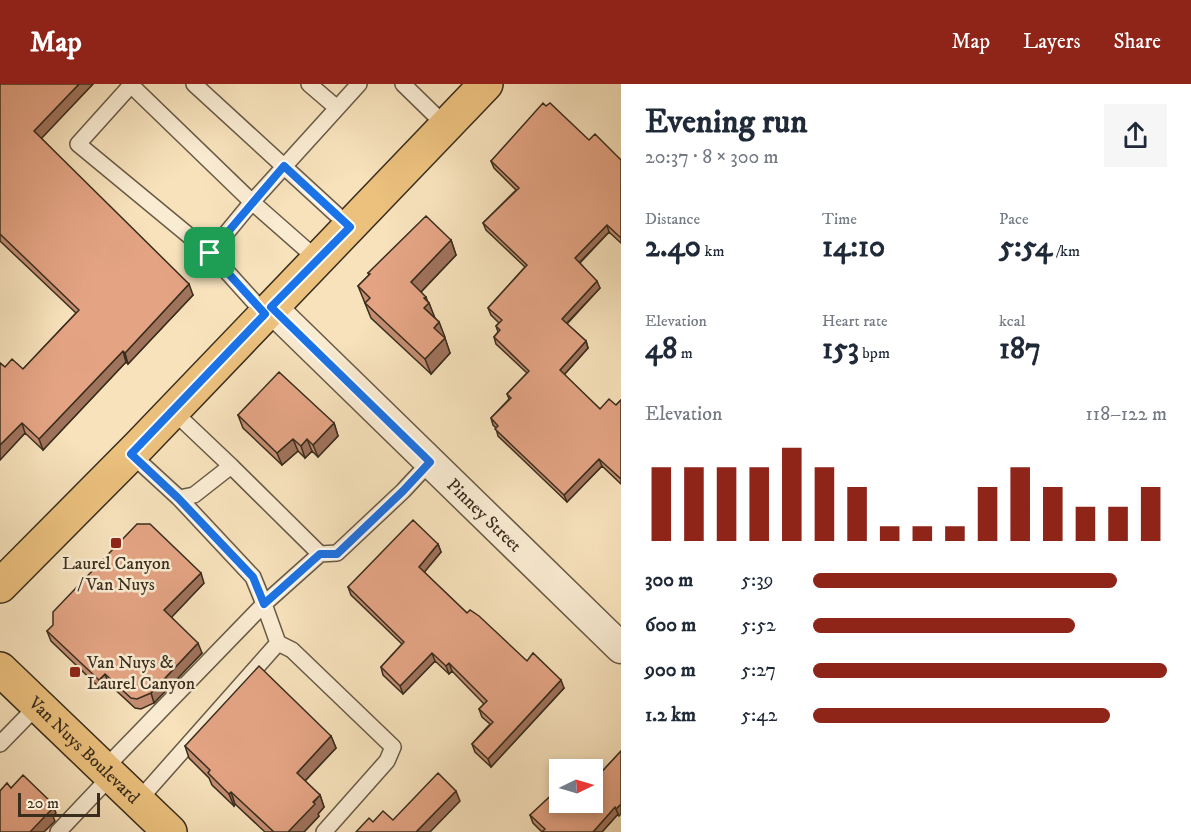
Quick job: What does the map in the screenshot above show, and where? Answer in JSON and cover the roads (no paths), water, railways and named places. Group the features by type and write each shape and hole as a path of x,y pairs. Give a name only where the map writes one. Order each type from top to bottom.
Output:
{"main road":[{"path":"0,586 173,411 486,84"},
{"name":"Van Nuys Boulevard","path":"0,669 170,832"}],"street":[{"name":"Pinney Street","path":"268,310 430,462 621,648"}],"lane":[{"path":"194,84 350,227"},
{"path":"309,84 337,108"},
{"path":"210,253 252,202 359,84"},
{"path":"403,84 446,126"},
{"path":"268,310 210,253 78,144 132,85 252,202 318,260"},
{"path":"173,411 320,554"},
{"path":"131,454 186,497 192,512 253,577 278,643 292,650 393,747 387,761 324,832"},
{"path":"58,832 108,772 264,604 320,554 337,554 430,462"},
{"path":"186,497 231,466"},
{"path":"138,801 278,643"},
{"path":"0,744 38,705"}],"place":[{"name":"Laurel Canyon / Van Nuys","path":"116,543"},
{"name":"Van Nuys & Laurel Canyon","path":"75,672"}]}
